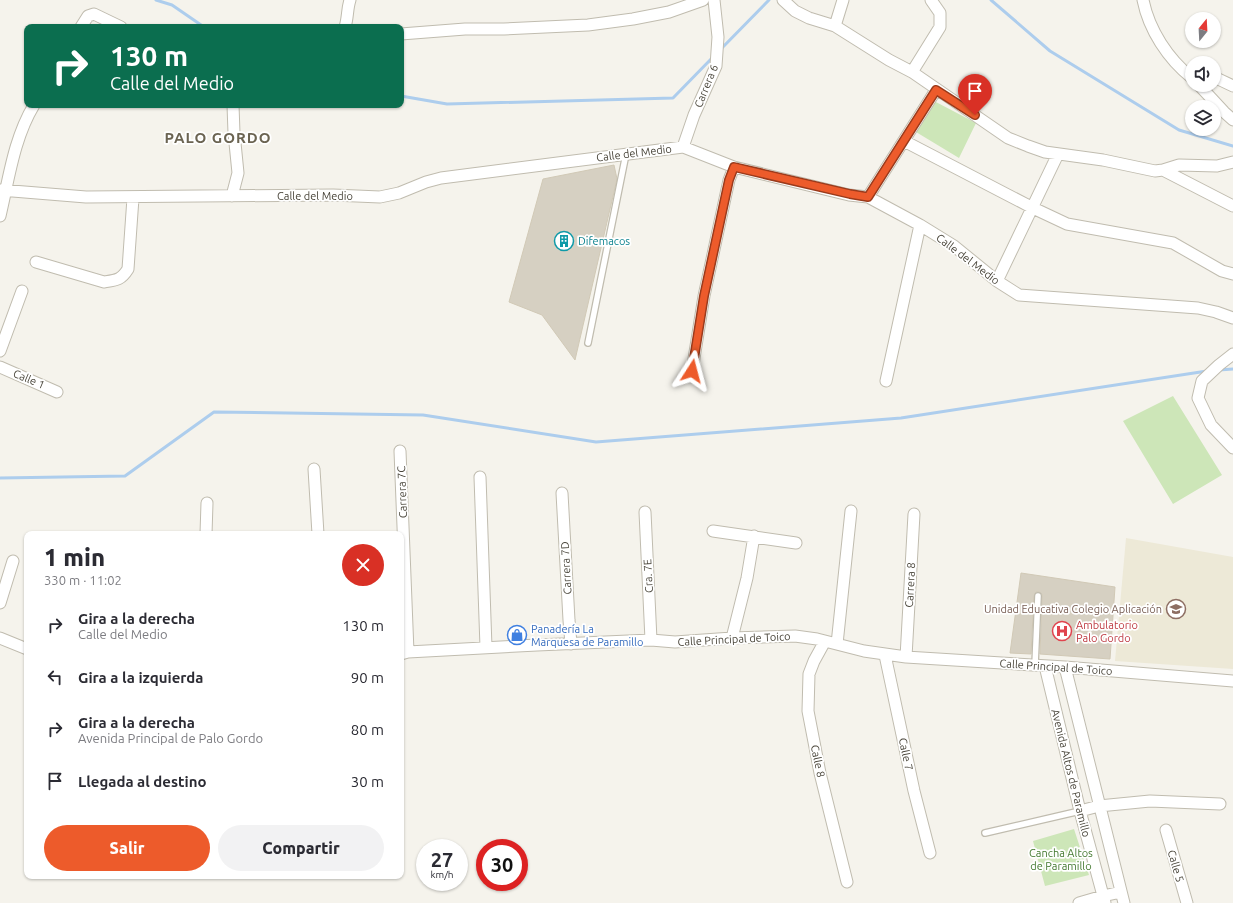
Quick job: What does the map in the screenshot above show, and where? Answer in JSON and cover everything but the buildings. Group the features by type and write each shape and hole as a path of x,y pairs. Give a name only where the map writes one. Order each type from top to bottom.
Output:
{"street":[{"path":"346,24 350,0"},
{"path":"404,34 465,29 504,29 588,25 670,12 703,0"},
{"name":"Carrera 6","path":"683,146 694,115 716,66 718,37 714,0"},
{"path":"783,0 795,12 835,26 889,60 912,72 936,90 1008,138 1028,146 1058,154 1103,160 1154,171 1179,165 1217,166 1233,162"},
{"path":"835,26 843,0"},
{"path":"912,72 940,26 940,13 931,0"},
{"path":"1143,0 1144,9 1167,53 1185,72"},
{"path":"83,24 88,16 94,14 115,24"},
{"path":"1221,80 1233,86"},
{"path":"868,197 936,90"},
{"path":"1205,92 1233,120"},
{"path":"0,216 3,190 16,145 25,121 32,108"},
{"path":"232,196 238,169 233,108"},
{"path":"904,141 1067,224 1173,243 1222,271 1233,274"},
{"name":"Calle del Medio","path":"3,190 86,197 133,198 334,195 380,197 399,193 426,182 441,178 683,146 734,167 868,197 920,225 954,246 997,281 1019,295 1198,308 1233,318"},
{"path":"997,281 1058,154"},
{"path":"692,371 704,296 729,180 734,167"},
{"path":"1163,170 1233,206"},
{"path":"36,262 104,282 122,277 128,269 133,198"},
{"path":"886,381 920,225"},
{"path":"0,351 22,291"},
{"path":"1233,354 1202,381 1198,398 1211,425 1233,448"},
{"name":"Calle 1","path":"0,367 57,392"},
{"name":"Carrera 7C","path":"400,451 402,531"},
{"path":"314,469 318,531"},
{"path":"480,477 486,647"},
{"name":"Carrera 7D","path":"562,493 571,644"},
{"path":"206,531 207,503"},
{"path":"837,644 851,511"},
{"name":"Cra. 7E","path":"644,512 651,640"},
{"name":"Carrera 8","path":"906,657 914,514"},
{"path":"713,531 796,543"},
{"path":"732,638 747,578 754,536"},
{"path":"0,603 13,561"},
{"name":"Calle Principal de Toico","path":"404,653 486,647 651,640 675,642 795,636 826,641 885,655 1065,667 1233,681"},
{"path":"0,638 24,648"},
{"name":"Calle 8","path":"826,641 814,661 809,674 808,711 820,773 847,882"},
{"name":"Calle 7","path":"885,655 914,792 930,853"},
{"name":"Avenida Altos de Paramillo","path":"1040,666 1104,899"},
{"name":"Avenida Altos de Paramillo","path":"1065,667 1123,898"},
{"path":"1080,811 1099,806 1163,800 1220,804"},
{"name":"Calle 5","path":"1166,830 1187,903"},
{"path":"1079,903 1123,898"}],"lane":[{"path":"588,343 626,153"},
{"path":"1038,596 1040,666"},
{"path":"985,833 1080,811"}],"shaded area":[{"name":"Unidad Educativa Colegio Aplicación","path":"1126,538 1233,557 1233,669 1115,661"}],"green space":[{"path":"934,101 976,123 959,158 916,132"},
{"path":"1173,396 1222,475 1173,504 1123,421"},
{"name":"Cancha Altos de Paramillo","path":"1074,829 1089,875 1045,886 1033,841"}],"waterway":[{"path":"156,0 172,5 200,24"},
{"path":"720,50 769,0"},
{"path":"991,0 1050,51 1179,130 1233,146"},
{"path":"404,97 447,104 673,98 713,57"},
{"path":"1219,370 1233,369"},
{"path":"0,478 125,476 214,412 423,415 596,442 901,418 1207,371"}],"place":[{"name":"Difemacos","path":"564,241"},
{"name":"Unidad Educativa Colegio Aplicación","path":"1176,609"},
{"name":"Ambulatorio Palo Gordo","path":"1062,631"},
{"name":"Panadería La Marquesa de Paramillo","path":"517,635"}],"district":[{"name":"PALO GORDO","path":"218,138"}],"route":[{"path":"692,371 704,296 729,180 734,167 759,174 868,197 936,90 975,115"}]}
